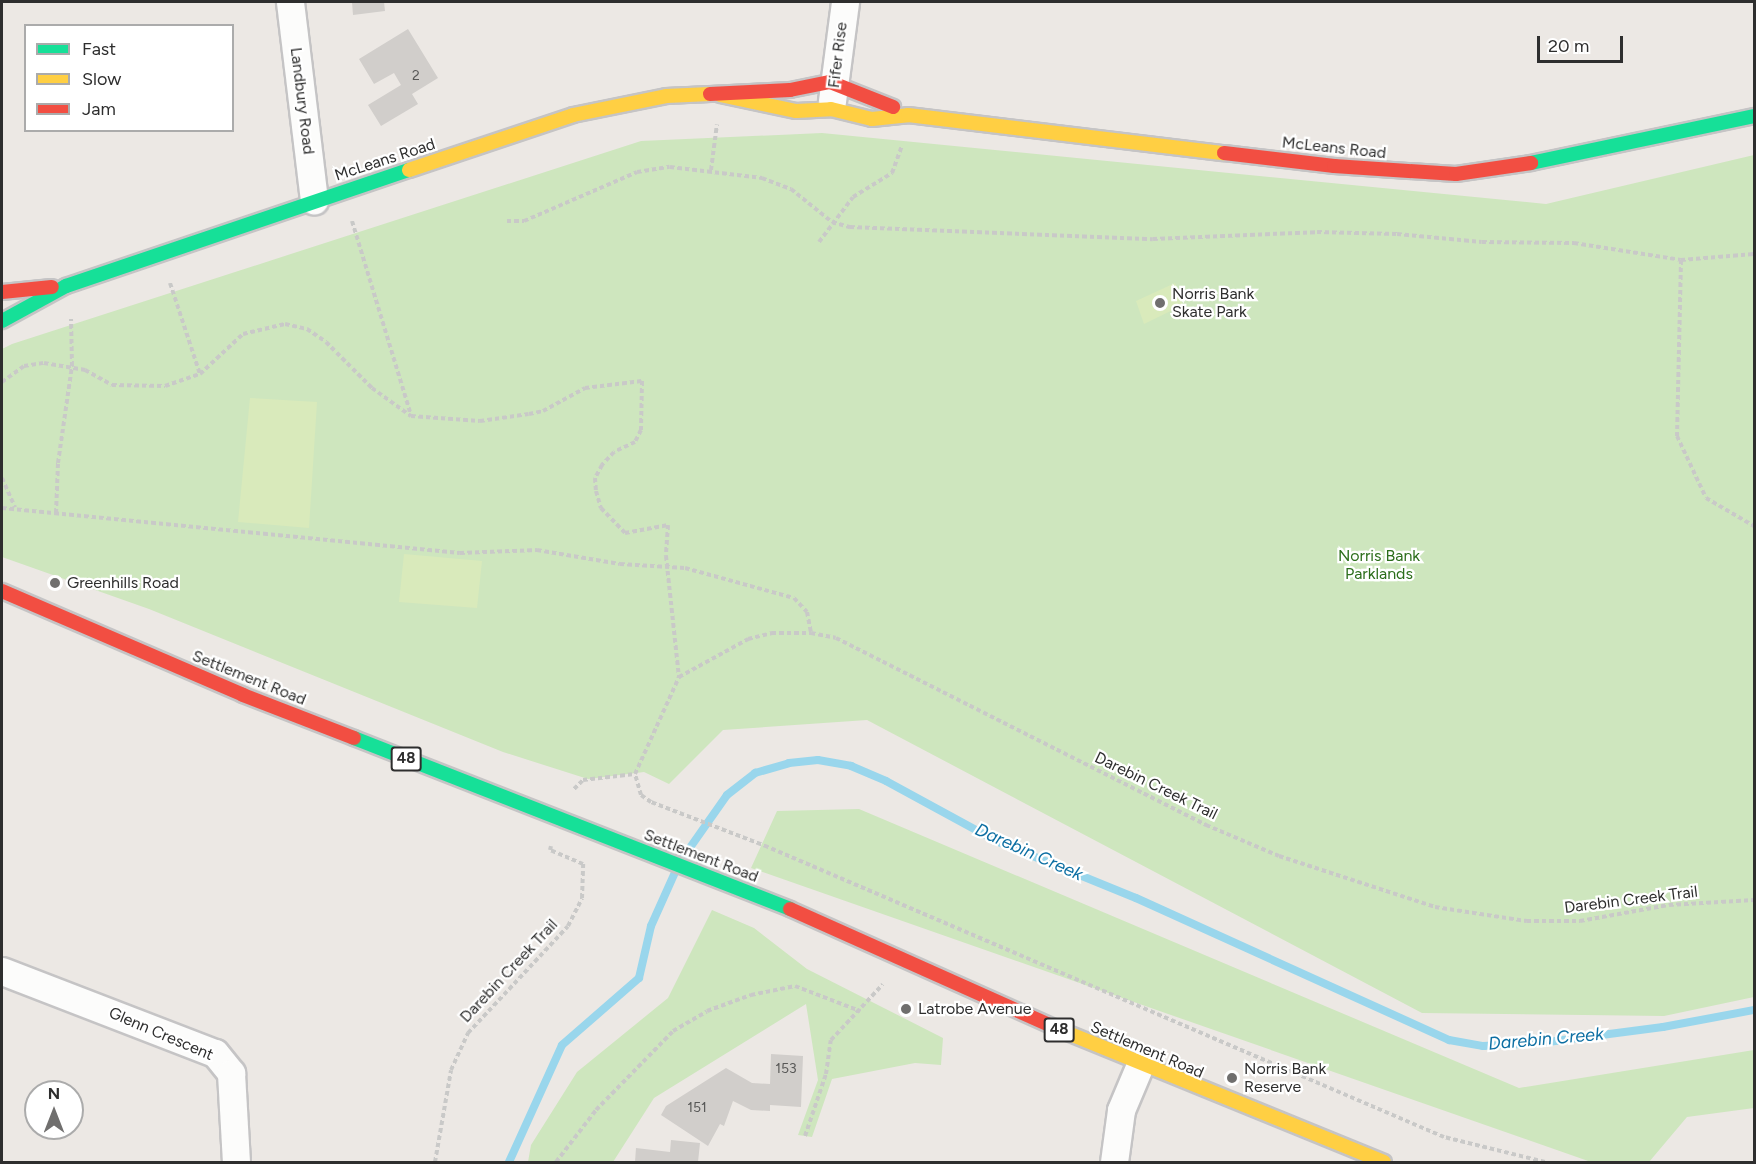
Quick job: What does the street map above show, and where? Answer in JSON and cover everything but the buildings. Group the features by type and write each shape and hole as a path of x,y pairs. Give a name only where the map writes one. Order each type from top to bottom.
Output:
{"street":[{"name":"Landbury Road","path":"290,2 314,201"},
{"name":"Fifer Rise","path":"833,96 845,2"},
{"name":"McLeans Road","path":"720,95 796,111 833,96 886,121 908,116"},
{"name":"McLeans Road","path":"2,321 66,286 314,201 573,116 666,96 833,96 908,116 1334,166 1456,174 1508,168 1755,116"},
{"name":"McLeans Road","path":"2,292 66,286"},
{"name":"Settlement Road","path":"2,591 243,695 738,886 905,963 1140,1065 1384,1162"},
{"name":"Glenn Crescent","path":"2,971 215,1053 231,1073 236,1162"},
{"path":"1114,1162 1121,1110 1140,1065"}],"path":[{"path":"711,170 720,95"},
{"path":"819,242 853,197 892,173 898,164 908,116"},
{"path":"507,221 524,221 637,172 670,166 762,178 792,189 832,222 849,227 1153,238 1317,232 1397,234 1482,242 1574,243 1681,260 1755,254"},
{"path":"344,191 411,416"},
{"path":"160,254 200,374"},
{"path":"1681,260 1677,436 1706,498 1755,526"},
{"path":"56,513 58,463 72,366 70,298 66,286"},
{"path":"2,382 24,366 45,363 72,366 112,385 165,386 200,374 243,334 285,324 306,329 326,342 372,388 411,416 480,421 543,411 585,388 642,381 641,430 635,442 614,452 602,465 595,478 601,508 625,533 668,525 679,677 634,774 641,795 651,802 768,846 1444,1137 1545,1162"},
{"path":"2,478 15,507"},
{"path":"2,508 15,507 460,553 537,550 620,564 670,567 752,584 794,598 807,612 811,633"},
{"name":"Darebin Creek Trail","path":"679,677 748,639 772,633 811,633 861,648 1206,825 1279,856 1435,907 1527,921 1580,921 1669,905 1755,900"},
{"path":"560,819 570,793 583,780 634,774"},
{"name":"Darebin Creek Trail","path":"435,1162 451,1070 468,1033 568,926 582,898 583,864 550,850 560,819"},
{"path":"805,1136 826,1074 831,1040 905,963"},
{"path":"556,1162 596,1110 673,1031 707,1011 751,995 795,986 860,1011"}],"green space":[{"name":"Norris Bank Parklands","path":"822,133 1546,204 1754,155 1754,997 1664,1016 1422,1013 867,720 723,730 669,784 644,772 588,779 503,752 149,609 2,557 2,349 641,141"},
{"name":"Norris Bank Skate Park","path":"1175,283 1183,305 1144,324 1136,301"},
{"path":"250,398 317,402 309,528 238,522"},
{"path":"404,554 482,561 477,608 399,602"},
{"path":"859,809 1519,1088 1754,1050 1754,1108 1687,1117 1649,1162 1591,1162 751,868 777,811"},
{"path":"712,910 754,928 807,969 943,1038 941,1065 915,1063 832,1079 812,1137 798,1135 818,1080 806,1004 654,1098 613,1162 528,1162 531,1145 577,1072 668,998"}],"waterway":[{"name":"Darebin Creek","path":"682,859 727,795 755,773 789,763 818,760 851,766 886,781 996,841 1136,898 1449,1040 1483,1046 1540,1043 1663,1027 1754,1010"},
{"name":"Darebin Creek","path":"509,1162 562,1045 639,978 651,926 676,870"}],"traffic: fast":[{"path":"1531,163 1754,116"},
{"path":"2,321 66,286 409,170"},
{"path":"354,738 790,909"}],"traffic: slow":[{"path":"409,170 573,115 666,96 710,94"},
{"path":"720,95 796,111 831,109 872,119 908,115 1224,153"},
{"path":"1058,1029 1384,1162"}],"traffic: jam":[{"path":"710,94 790,90 830,82 893,107"},
{"path":"1224,153 1334,166 1456,174 1531,163"},
{"path":"2,292 52,287"},
{"path":"2,591 243,695 354,738"},
{"path":"790,909 1058,1029"}],"place":[{"name":"Norris Bank Skate Park","path":"1160,303"},
{"name":"Greenhills Road","path":"55,583"},
{"name":"Latrobe Avenue","path":"906,1009"},
{"name":"Norris Bank Reserve","path":"1232,1078"}]}
